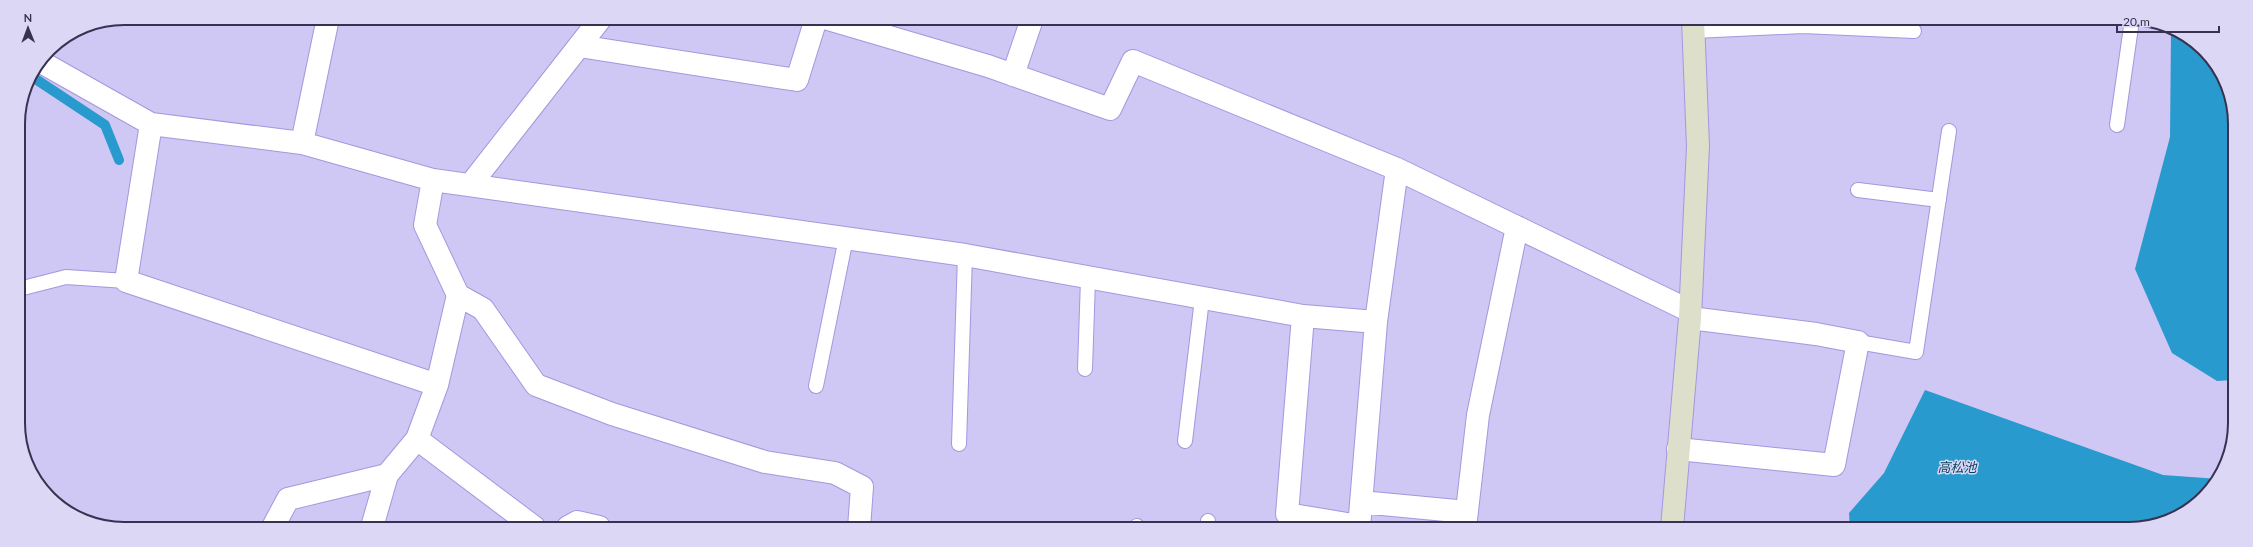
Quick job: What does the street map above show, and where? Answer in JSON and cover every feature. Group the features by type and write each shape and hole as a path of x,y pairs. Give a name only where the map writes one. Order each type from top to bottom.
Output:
{"street":[{"path":"302,143 327,25"},
{"path":"470,184 596,25"},
{"path":"579,46 797,80 814,25"},
{"path":"848,25 1014,75 1110,109 1133,62 1398,169 1690,314 1858,342 1834,465 1678,449"},
{"path":"1014,75 1030,25"},
{"path":"1672,522 1690,314 1698,146 1694,26"},
{"path":"46,65 151,124 302,143 433,180 470,184 965,255 1088,279 1303,316 1376,322"},
{"path":"151,124 126,281 437,385"},
{"path":"1359,522 1376,322 1398,169"},
{"path":"433,180 424,224 458,295 483,309 536,385 612,414 765,462 835,473 862,487 859,522"},
{"path":"1361,502 1466,520 1478,415 1517,227"},
{"path":"373,522 387,475 417,439 437,385 458,295"},
{"path":"1303,316 1287,514 1331,522"},
{"path":"417,439 527,522"},
{"path":"276,522 288,499 387,475"}],"lane":[{"path":"2117,125 2131,25"},
{"path":"1694,26 1802,26 1914,31"},
{"path":"1858,342 1916,352 1949,131"},
{"path":"1858,190 1939,200"},
{"path":"816,386 846,238"},
{"path":"959,444 965,255"},
{"path":"25,287 66,277 126,281"},
{"path":"1085,369 1088,279"},
{"path":"1185,442 1202,299"}],"water":[{"path":"2171,34 2199,54 2207,64 2218,80 2223,92 2227,111 2228,380 2217,381 2172,353 2135,269 2170,137"},
{"name":"高松池","path":"1925,390 2163,475 2210,478 2194,497 2178,509 2154,519 2135,522 1850,522 1849,513 1884,473"}],"waterway":[{"path":"36,79 105,125 119,160"}]}
